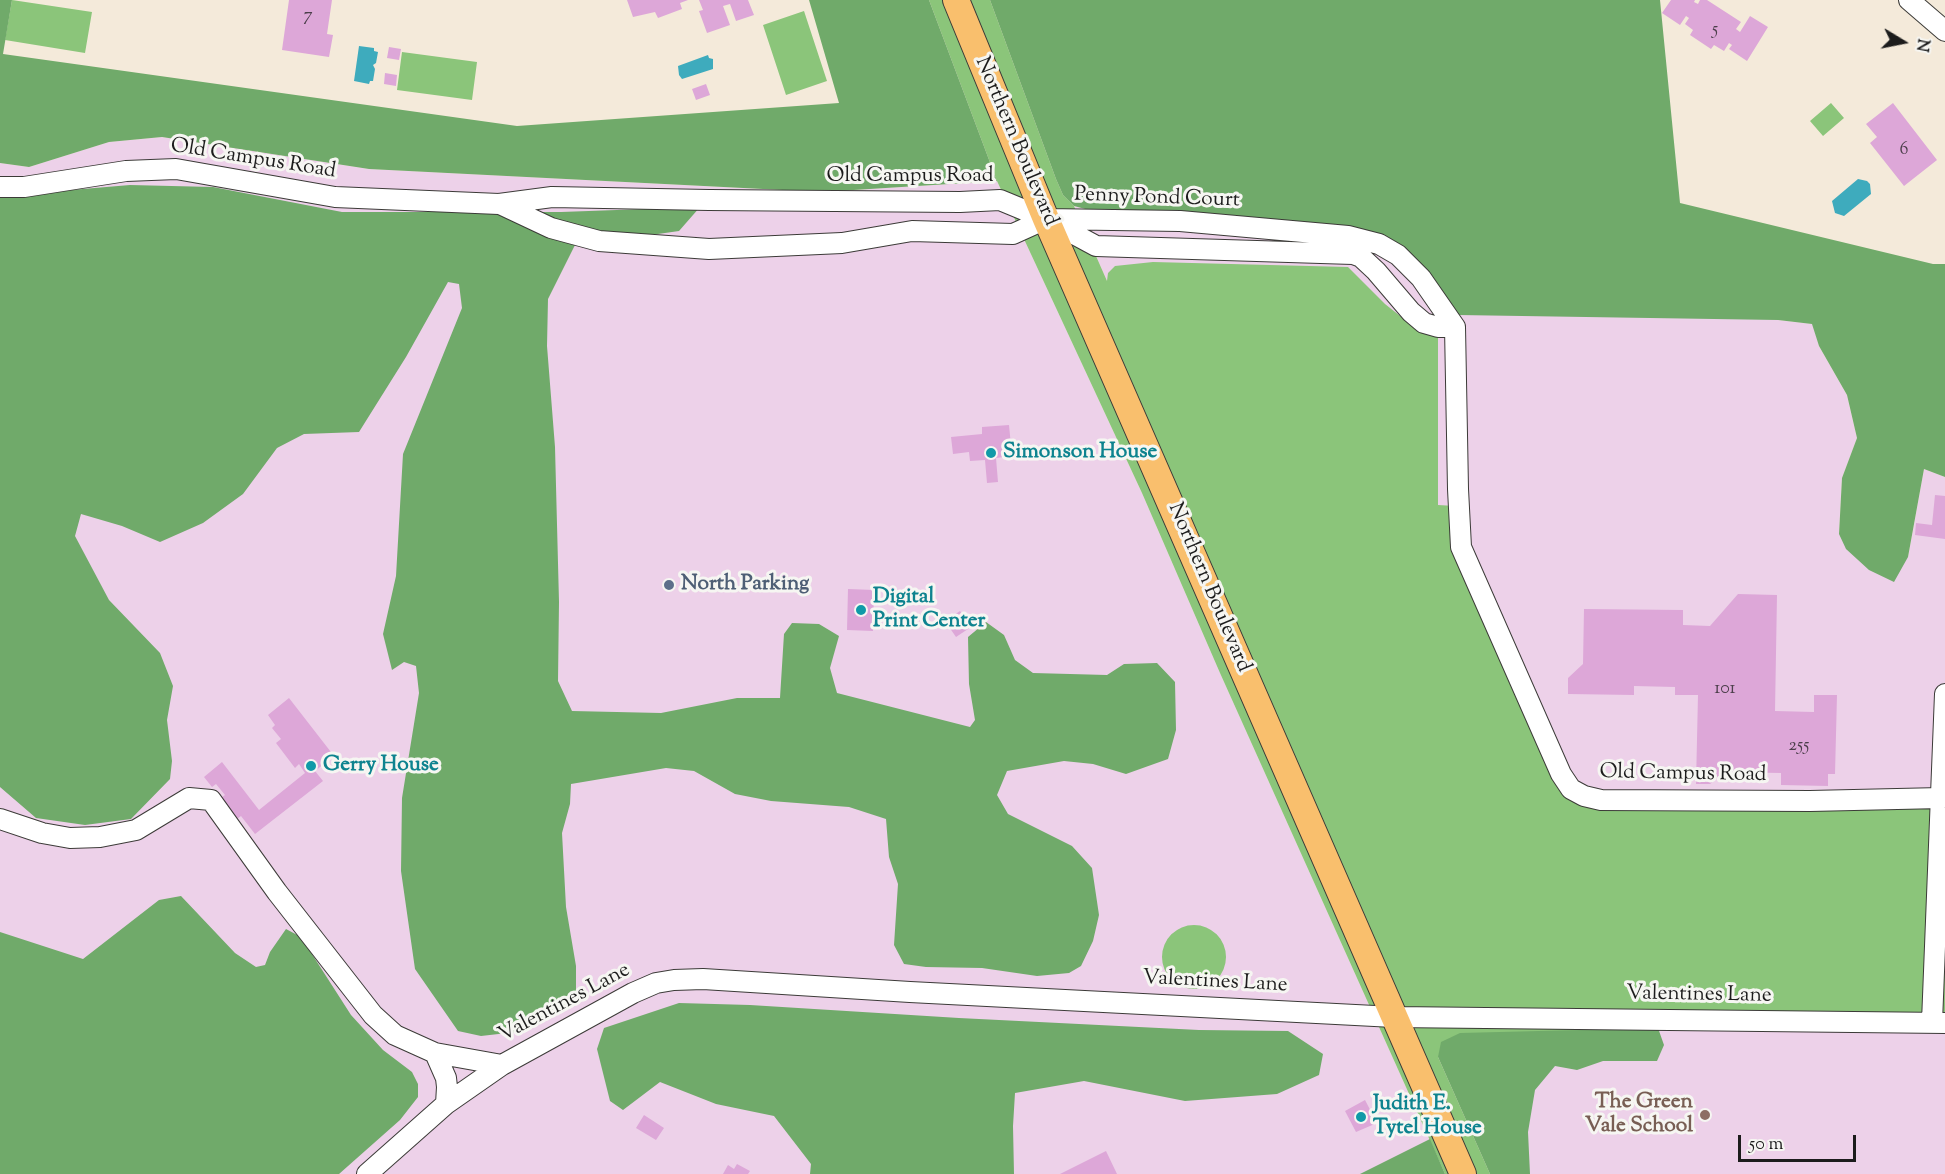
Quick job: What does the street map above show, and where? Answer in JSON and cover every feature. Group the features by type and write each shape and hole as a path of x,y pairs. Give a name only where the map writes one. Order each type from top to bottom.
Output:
{"main road":[{"name":"Northern Boulevard","path":"956,0 1046,219 1463,1174"}],"street":[{"path":"1909,0 1945,31"},
{"name":"Old Campus Road","path":"0,187 24,187 126,171 176,169 335,197 499,204 552,197 721,200 1000,200 1046,219"},
{"name":"Old Campus Road","path":"499,204 551,228 600,241 710,249 842,243 912,231 1013,234 1046,219"},
{"name":"Penny Pond Court","path":"1046,219 1180,221 1348,236 1379,244 1398,255 1421,278 1455,327"},
{"name":"Penny Pond Court","path":"1046,219 1096,246 1353,254 1369,264 1411,312 1424,323 1438,327 1455,327"},
{"name":"Old Campus Road","path":"1455,327 1458,489 1460,532 1465,558 1566,784 1576,792 1601,800 1810,801 1941,798"},
{"path":"1938,1023 1945,694"},
{"name":"Valentines Lane","path":"0,819 42,833 70,838 100,837 136,830 189,798 211,800 277,892 373,1015 395,1035 435,1053 502,1065"},
{"name":"Valentines Lane","path":"367,1174 446,1104 502,1065 633,993 656,983 674,980 703,979 1394,1017 1938,1023"},
{"path":"435,1053 446,1078 446,1104"}],"shaded area":[{"path":"162,137 369,169 822,192 997,181 1142,493 1220,673 1445,1174 0,1174 0,163 29,167 109,142"},
{"path":"1074,206 1089,210 1148,212 1778,320 1813,324 1819,346 1847,395 1857,438 1842,478 1839,534 1908,557 1924,469 1945,477 1945,694 1932,1022 1945,1023 1945,1174 1491,1174 1191,472"}],"green space":[{"path":"0,0 12,0 3,54 517,126 839,103 809,0 929,0 997,181 822,192 369,169 162,137 109,142 29,167 0,163"},
{"path":"12,0 92,12 85,53 5,40"},
{"path":"929,0 990,0 1056,179 1063,195 1074,206 1107,281 1108,273 1115,266 1153,262 1348,267 1385,304 1409,323 1438,331 1438,505 1455,506 1569,790 1937,802 1945,694 1945,1012 1932,1022 1658,1028 1438,1057 1490,1174 1445,1174 1220,673 1142,493 997,181"},
{"path":"990,0 1660,0 1680,203 1933,264 1945,264 1945,477 1924,469 1908,557 1894,582 1869,570 1846,549 1839,534 1842,478 1857,438 1847,395 1819,346 1812,324 1778,320 1458,315 1382,236 1089,210 1074,206 1063,195 1056,179"},
{"path":"804,11 827,81 786,95 763,25"},
{"path":"402,52 477,62 472,100 397,90"},
{"path":"1831,103 1844,118 1823,136 1810,121"},
{"path":"130,185 213,187 342,212 561,212 700,207 679,231 651,235 582,231 548,299 547,346 555,447 559,602 558,681 572,711 661,713 737,698 780,698 784,634 792,623 819,624 839,636 830,668 837,693 970,727 975,720 969,684 968,637 986,622 1004,635 1015,660 1033,673 1107,675 1124,664 1157,663 1175,682 1176,730 1168,759 1126,774 1093,764 1064,761 1007,771 997,795 1008,814 1072,846 1092,868 1099,915 1093,941 1081,966 1069,973 1037,976 982,968 926,967 904,964 894,945 898,884 889,857 886,819 849,807 771,801 735,794 694,771 666,768 571,784 570,804 562,833 566,907 576,966 576,991 571,1001 516,1032 481,1036 458,1031 415,969 401,871 402,798 419,693 416,666 404,662 392,670 383,634 396,576 403,454 462,308 459,284 448,282 406,357 359,432 304,434 277,448 243,494 203,523 160,542 122,526 81,514 75,536 109,600 160,653 173,686 167,720 172,761 170,779 131,819 85,825 36,818 0,787 0,196"},
{"path":"181,896 235,953 256,967 265,965 270,952 286,929 301,937 351,1015 383,1050 412,1072 418,1084 418,1097 400,1120 339,1174 0,1174 0,932 83,959 159,900"},
{"path":"1194,925 1212,930 1217,934 1221,939 1226,957 1221,975 1217,980 1212,984 1194,989 1176,984 1171,980 1167,975 1162,957 1167,939 1171,934 1176,930"},
{"path":"679,1003 1199,1030 1288,1031 1323,1054 1319,1075 1277,1094 1185,1101 1084,1081 1015,1093 1014,1174 810,1174 811,1164 774,1116 716,1104 660,1082 623,1110 610,1101 597,1049 604,1028"},
{"path":"1658,1028 1664,1045 1657,1061 1603,1061 1577,1070 1555,1066 1535,1090 1528,1132 1530,1174 1490,1174 1438,1057 1441,1042 1460,1033"},
{"path":"1430,1139 1445,1174 1360,1174"}],"water":[{"path":"359,46 374,48 374,51 378,52 376,63 373,65 375,69 373,81 369,84 354,81"},
{"path":"708,55 713,59 713,69 682,79 678,66"},
{"path":"1858,179 1870,184 1871,194 1844,216 1835,213 1832,201"}],"building":[{"path":"289,0 332,0 327,34 333,35 329,57 282,50"},
{"path":"627,0 688,0 680,3 682,9 658,18 655,12 633,17"},
{"path":"699,0 748,0 754,15 736,21 730,4 723,6 730,25 707,33 699,11 703,10"},
{"path":"1671,0 1695,0 1694,2 1698,4 1700,0 1707,0 1741,22 1736,29 1740,32 1750,16 1768,27 1747,61 1729,49 1732,45 1729,43 1724,51 1714,45 1711,49 1690,35 1693,30 1685,24 1689,18 1686,16 1680,25 1662,13"},
{"path":"389,47 401,49 399,60 387,58"},
{"path":"385,73 397,75 396,86 384,84"},
{"path":"706,84 710,95 696,100 692,89"},
{"path":"1893,103 1937,160 1904,186 1870,143 1877,137 1866,124"},
{"name":"Simonson House","path":"1009,425 1012,456 996,458 998,482 987,483 985,460 970,461 969,452 953,454 951,437 982,434 982,427"},
{"path":"1935,495 1945,496 1945,539 1915,535 1916,523 1932,525"},
{"name":"Digital Print Center","path":"848,589 874,590 873,631 847,630"},
{"path":"1738,594 1777,595 1775,711 1814,712 1814,695 1837,695 1835,774 1828,774 1828,786 1781,785 1781,773 1724,772 1710,784 1696,784 1698,695 1675,695 1675,687 1634,686 1634,695 1568,694 1568,678 1583,664 1584,609 1683,610 1683,625 1710,626"},
{"path":"960,611 971,627 956,637 945,621"},
{"name":"Gerry House","path":"289,698 334,756 315,771 323,781 255,834 241,816 237,819 221,798 225,795 216,784 212,787 204,777 222,762 259,810 305,773 299,764 295,768 276,743 281,739 272,728 275,725 268,715"},
{"name":"Judith E. Tytel House","path":"1365,1100 1377,1123 1356,1132 1345,1111"},
{"path":"644,1115 664,1128 656,1140 636,1128"},
{"path":"1106,1151 1117,1174 1060,1174"},
{"path":"737,1164 750,1171 748,1174 723,1174 728,1165 734,1169"}],"place":[{"name":"Simonson House","path":"991,453"},
{"name":"North Parking","path":"669,585"},
{"name":"Digital Print Center","path":"861,610"},
{"name":"Gerry House","path":"311,766"},
{"name":"The Green Vale School","path":"1705,1115"},
{"name":"Judith E. Tytel House","path":"1361,1117"}]}
